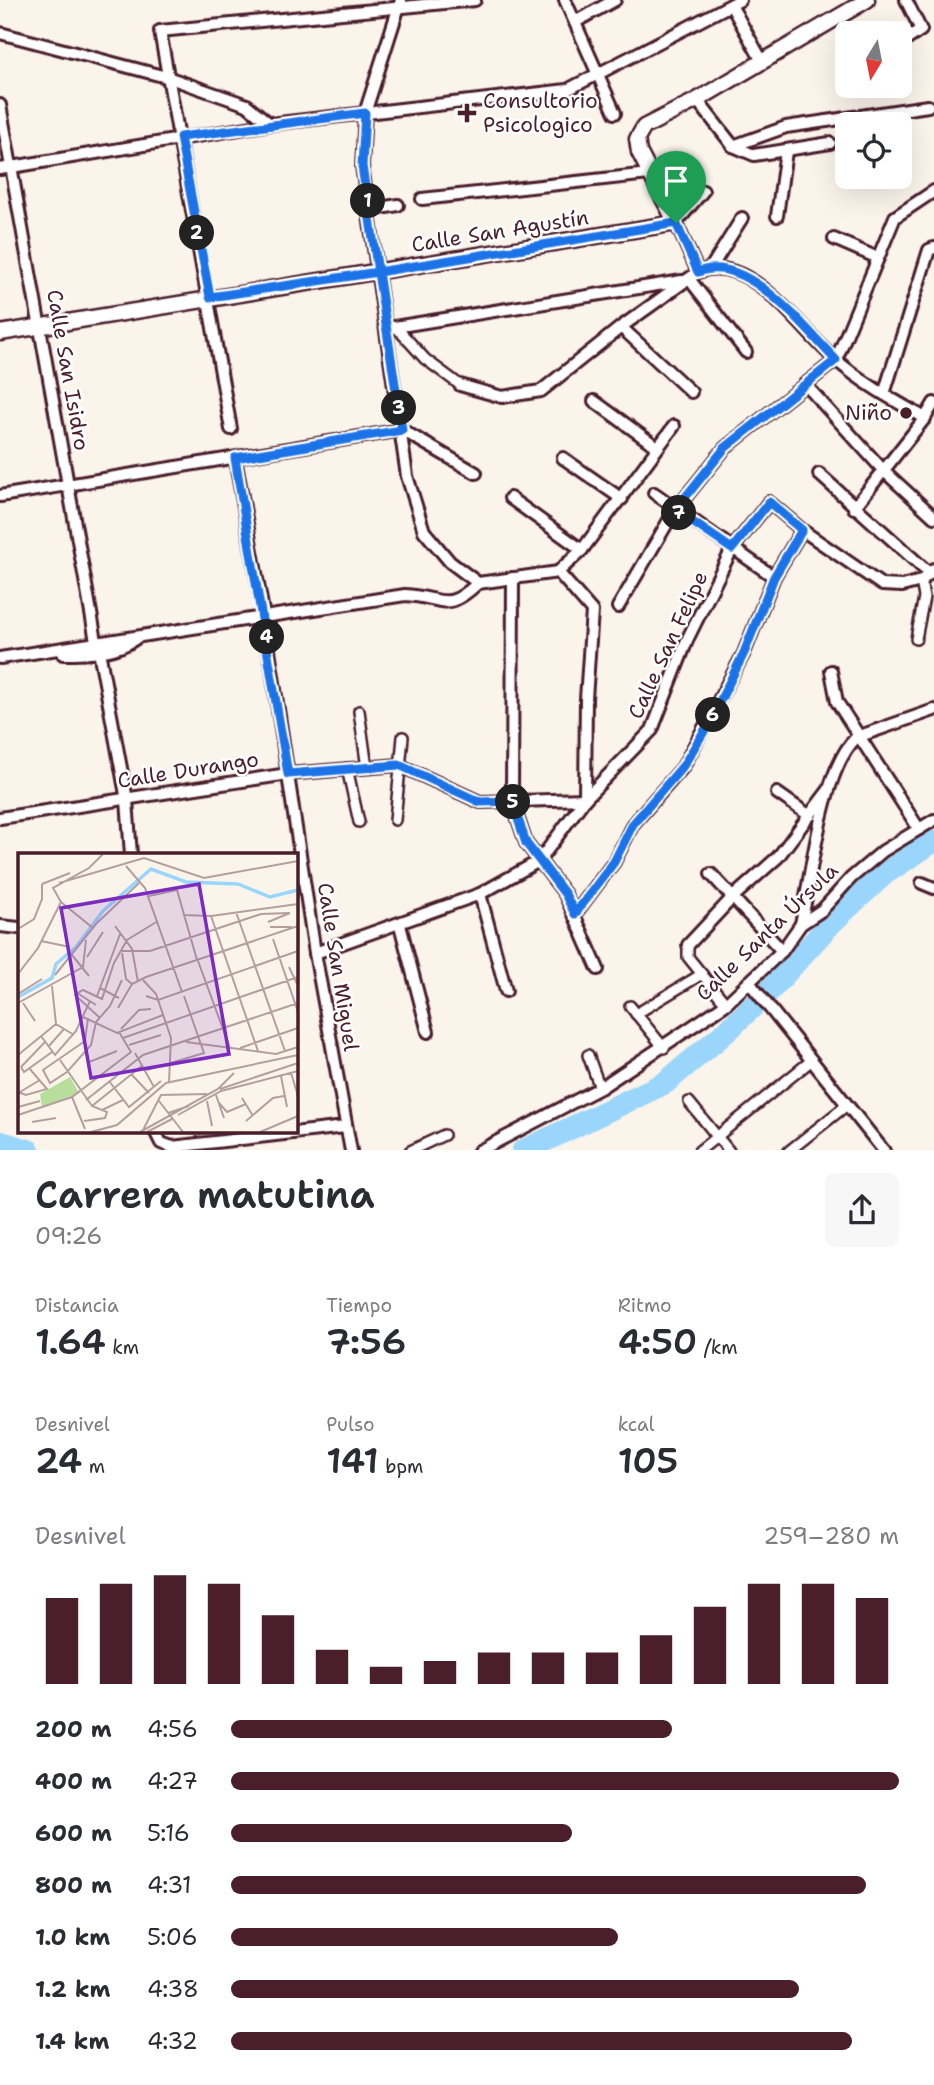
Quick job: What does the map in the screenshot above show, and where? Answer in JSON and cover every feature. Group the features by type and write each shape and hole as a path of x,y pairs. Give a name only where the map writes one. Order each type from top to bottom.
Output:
{"street":[{"path":"231,429 210,297 160,30 400,5 475,0"},
{"path":"565,0 615,113"},
{"path":"575,22 615,0"},
{"path":"746,352 694,276 676,223 649,174 639,152 637,139 644,127 697,100 867,0"},
{"path":"906,0 921,30 912,36"},
{"path":"6,168 270,124 567,90 735,2 762,61"},
{"path":"400,5 365,113 362,166 378,272 392,327 407,476 424,531 450,562 478,583"},
{"path":"0,33 170,78 247,105 270,124"},
{"path":"697,100 733,146 754,155 830,143"},
{"name":"Calle San Isidro","path":"0,105 6,168 41,327 127,800 131,853"},
{"path":"733,146 786,127 928,106"},
{"path":"777,216 786,151"},
{"path":"422,200 649,174"},
{"path":"676,223 703,191"},
{"path":"618,607 675,510 725,448 836,360 895,217 934,191"},
{"path":"369,210 398,205"},
{"path":"392,327 425,359 460,385 502,397 541,391 621,327 712,266 742,218"},
{"name":"Calle San Agustín","path":"0,333 676,223"},
{"path":"834,239 878,258"},
{"path":"884,394 932,251"},
{"path":"712,266 737,271 768,293 836,360 884,394 925,418"},
{"path":"392,327 694,276"},
{"path":"621,327 691,392"},
{"path":"805,384 883,470 934,517"},
{"path":"594,401 657,447"},
{"path":"854,508 934,403"},
{"path":"0,658 98,646 137,637 405,595 450,603 458,601 478,583 558,572 582,550 674,426"},
{"path":"0,496 402,430 476,473"},
{"name":"Calle San Miguel","path":"235,458 264,617 315,953 351,1150"},
{"path":"563,458 622,499"},
{"path":"819,474 928,575"},
{"path":"654,493 774,577"},
{"path":"510,498 582,550"},
{"name":"Calle San Felipe","path":"538,862 585,799 652,730 688,638 713,594 732,549 769,502 802,530"},
{"path":"575,914 614,862 633,824 683,766 708,725 744,653 774,577 802,530 883,585 902,586 928,575"},
{"path":"558,572 592,611 586,699 585,799"},
{"path":"916,639 928,575"},
{"path":"513,578 512,801 526,843 565,894 598,969"},
{"path":"831,671 837,702 857,737 919,829"},
{"path":"801,924 829,789 837,765 848,745 857,737 934,710"},
{"path":"359,711 367,768"},
{"path":"395,820 403,737"},
{"name":"Calle Durango","path":"0,818 288,774 399,765 480,802 585,799"},
{"path":"347,768 359,822"},
{"path":"726,1004 688,957 688,945 733,897 778,857 829,789"},
{"path":"777,793 810,816"},
{"name":"Calle Santa Úrsula","path":"479,1150 600,1088 664,1048 726,1004 782,951 801,924 822,910 851,878 883,851 934,820"},
{"path":"315,953 400,925 480,894 538,862"},
{"path":"711,874 782,951"},
{"path":"922,883 934,888"},
{"path":"480,894 506,991"},
{"path":"400,925 428,1032"},
{"path":"0,926 18,928"},
{"name":"Calle Santa Úrsula","path":"664,1048 633,1010 705,978"},
{"path":"749,982 884,1150"},
{"path":"588,1055 600,1088"},
{"path":"699,1150 811,1060"},
{"path":"689,1102 729,1150"},
{"path":"789,1150 847,1105"},
{"path":"298,1132 345,1127"},
{"path":"156,1133 161,1143 173,1147 293,1133"},
{"path":"410,1150 444,1135"}],"waterway":[{"path":"525,1150 665,1083 727,1031 773,987 831,923 884,874 934,841"},
{"path":"0,1142 26,1150"}],"place":[{"name":"Consultorio Psicologico","path":"467,113"},
{"name":"Niño","path":"906,413"}],"route":[{"path":"676,223 378,272 362,166 365,113 180,137 210,297 378,272 388,328 402,430 235,458 264,617 288,774 399,765 480,802 512,801 526,843 565,894 575,914 614,862 633,824 683,766 708,725 744,653 774,577 802,530 769,502 732,549 675,510 725,448 836,360 768,293 737,271 712,266 698,272 676,223"}]}
